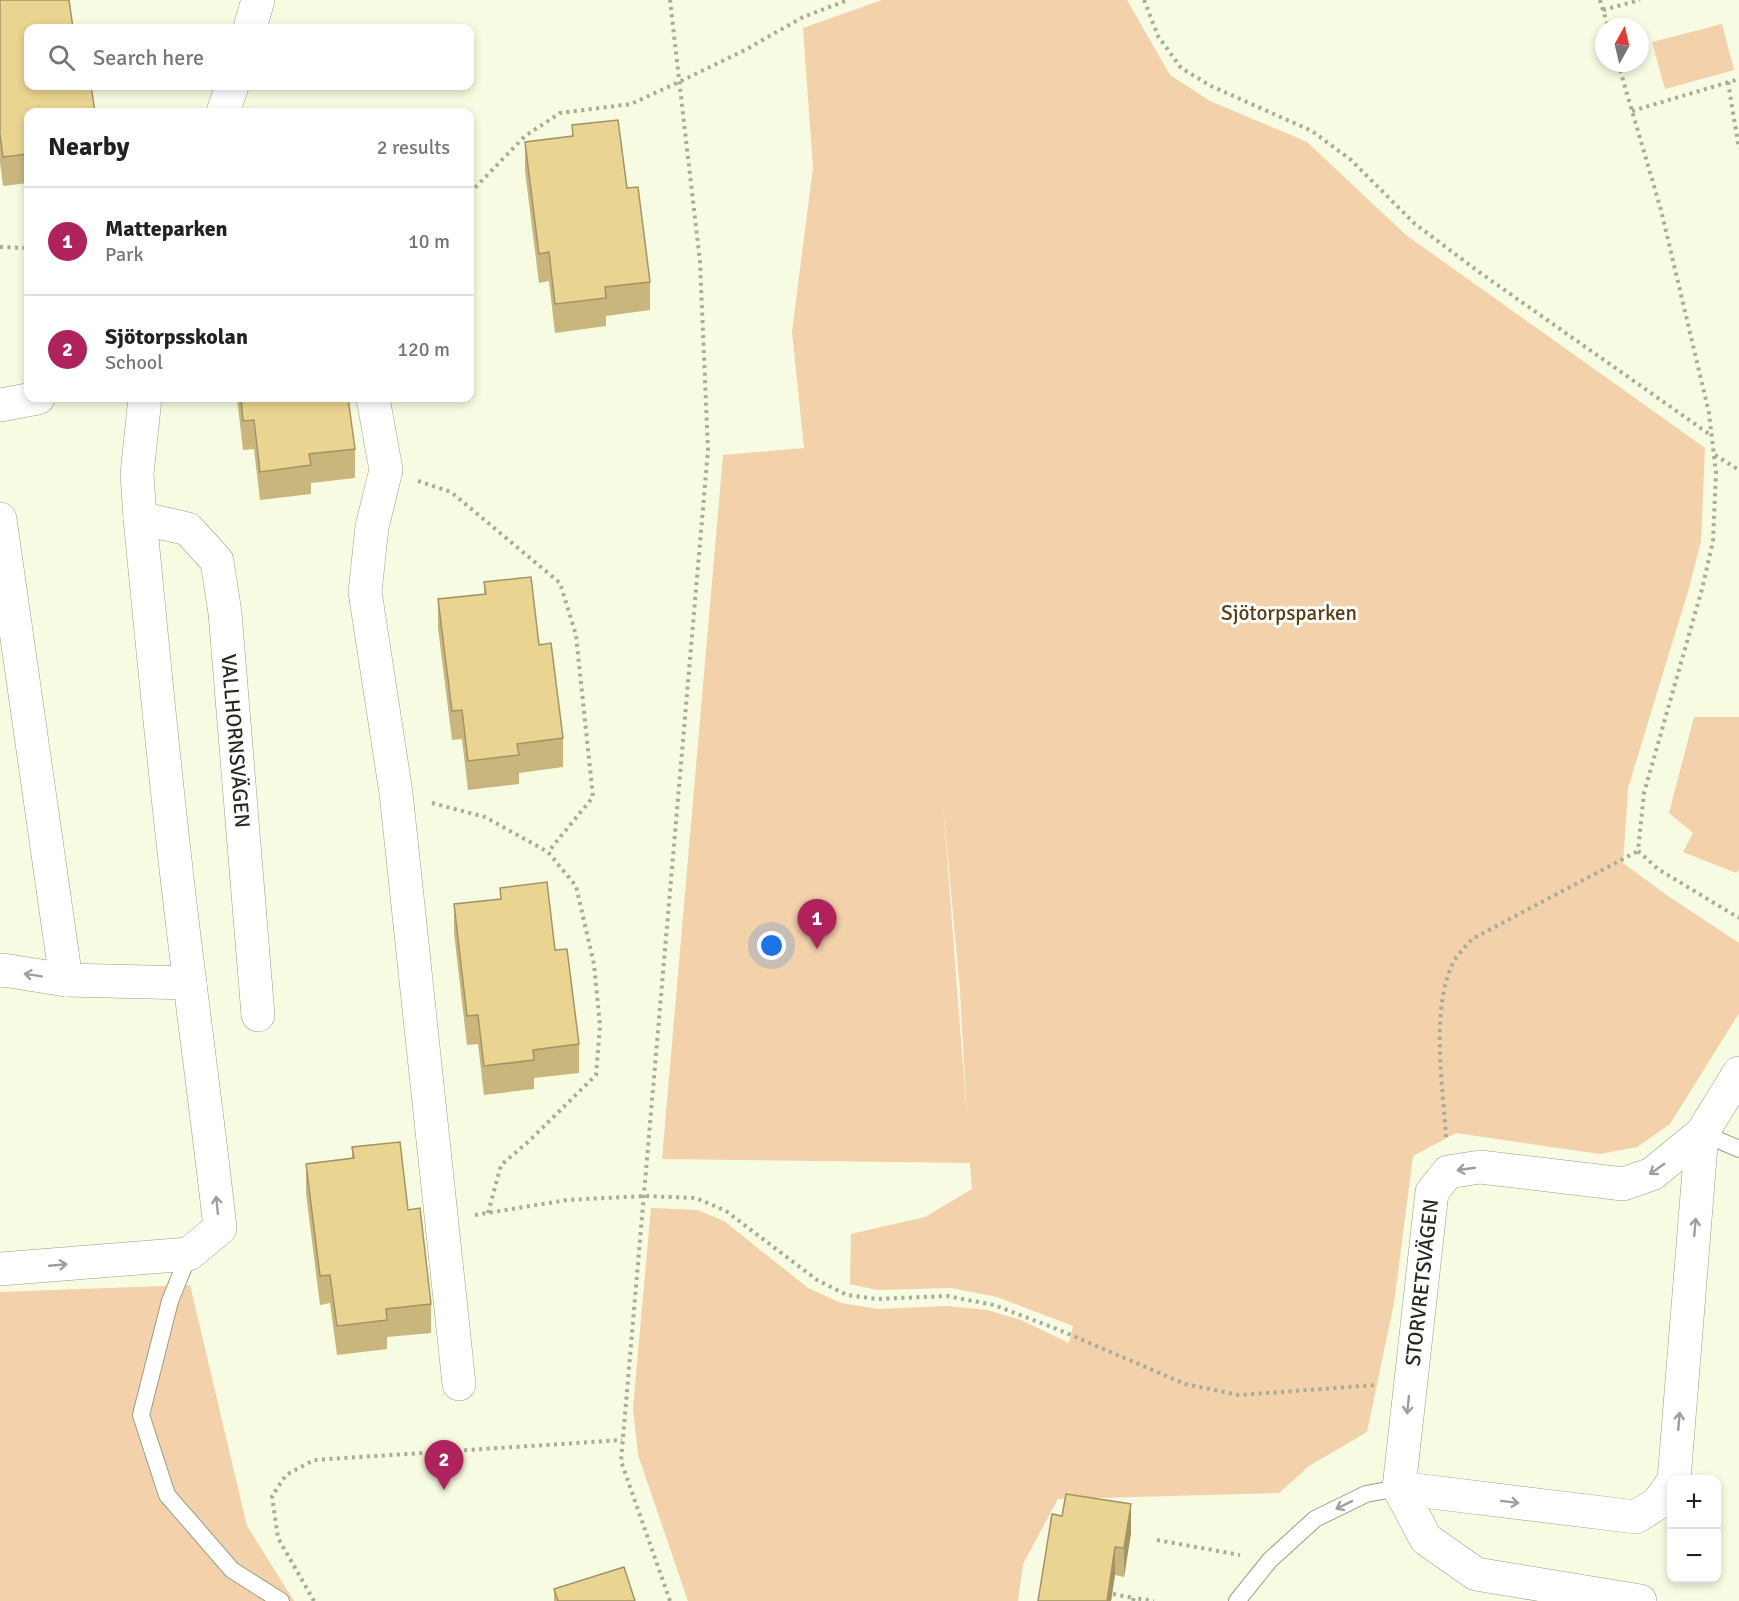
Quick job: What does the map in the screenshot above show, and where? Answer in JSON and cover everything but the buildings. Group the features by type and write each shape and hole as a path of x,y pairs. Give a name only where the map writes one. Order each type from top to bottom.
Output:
{"street":[{"path":"251,24 258,0"},
{"path":"224,108 231,90"},
{"path":"0,405 24,401"},
{"path":"0,1269 189,1254 220,1228 155,675 140,518 137,474 145,402"},
{"path":"374,402 386,470 372,527 366,592 396,793 459,1384"},
{"name":"VALLHORNSVÄGEN","path":"140,518 188,529 217,561 225,613 258,1015"},
{"path":"0,519 66,980"},
{"path":"0,971 66,980 190,983"},
{"name":"STORVRETSVÄGEN","path":"1399,1488 1432,1192 1448,1172 1480,1167 1623,1184 1652,1174 1702,1133 1739,1073"},
{"name":"STORVRETSVÄGEN","path":"1674,1475 1702,1133"},
{"path":"1399,1488 1636,1517 1659,1503 1667,1490"},
{"path":"1399,1488 1426,1539 1476,1574 1640,1601"}],"lane":[{"path":"1702,1133 1739,1149"},
{"path":"189,1254 171,1301 141,1415 167,1495 232,1570 280,1601"},
{"path":"1237,1601 1270,1560 1315,1519 1366,1494 1399,1488"}],"path":[{"path":"670,0 700,262 708,450 621,1461 670,1601"},
{"path":"474,189 525,136 560,113 631,104 744,50 803,17 848,0"},
{"path":"1144,0 1158,36 1181,68 1211,86 1312,131 1351,160 1414,224 1712,436"},
{"path":"1600,0 1605,18"},
{"path":"1603,10 1640,0"},
{"path":"1621,72 1661,210 1709,412 1716,473 1713,541 1702,589 1644,794 1638,851"},
{"path":"1632,111 1739,79"},
{"path":"1728,82 1739,149"},
{"path":"0,247 24,248"},
{"path":"1714,455 1739,470"},
{"path":"386,470 451,492 560,583 576,635 592,797 548,852"},
{"path":"396,793 485,817 548,852 576,886 594,964 600,1026 596,1074 529,1141 501,1165 488,1213"},
{"path":"1638,851 1658,869 1739,918"},
{"path":"1448,1172 1439,1025 1447,980 1455,960 1472,939 1638,851"},
{"path":"442,1220 567,1200 644,1196 696,1198 726,1211 817,1280 848,1295 877,1299 947,1296 994,1305 1058,1329 1185,1384 1239,1395 1411,1382"},
{"path":"314,1601 278,1538 272,1496 285,1476 304,1465 314,1460 622,1440"},
{"path":"1157,1540 1270,1560"},
{"path":"1113,1593 1133,1599 1154,1601"}],"green space":[{"name":"Sjötorpsparken","path":"882,0 1127,0 1170,75 1210,101 1307,142 1406,235 1705,448 1701,541 1689,588 1628,788 1623,863 1739,943 1739,1013 1670,1124 1637,1147 1600,1154 1456,1133 1413,1156 1394,1303 1367,1432 1309,1466 1279,1493 1058,1499 1023,1564 1018,1601 688,1601 638,1455 633,1408 651,1208 698,1210 724,1221 808,1288 841,1303 878,1309 947,1306 987,1310 1021,1320 1069,1343 1073,1326 997,1297 951,1288 877,1290 850,1284 851,1234 925,1217 972,1189 970,1163 662,1159 723,455 804,448 792,332 813,168 803,28","holes":["943,804 960,991 967,1118"]},
{"path":"1722,24 1734,70 1665,89 1652,42"},
{"path":"1694,717 1739,717 1739,869 1736,873 1683,852 1693,833 1669,813"},
{"path":"190,1285 247,1526 294,1601 0,1601 0,1292"}],"place":[{"name":"Matteparken","path":"817,949"},
{"name":"Sjötorpsskolan","path":"444,1490"}]}
